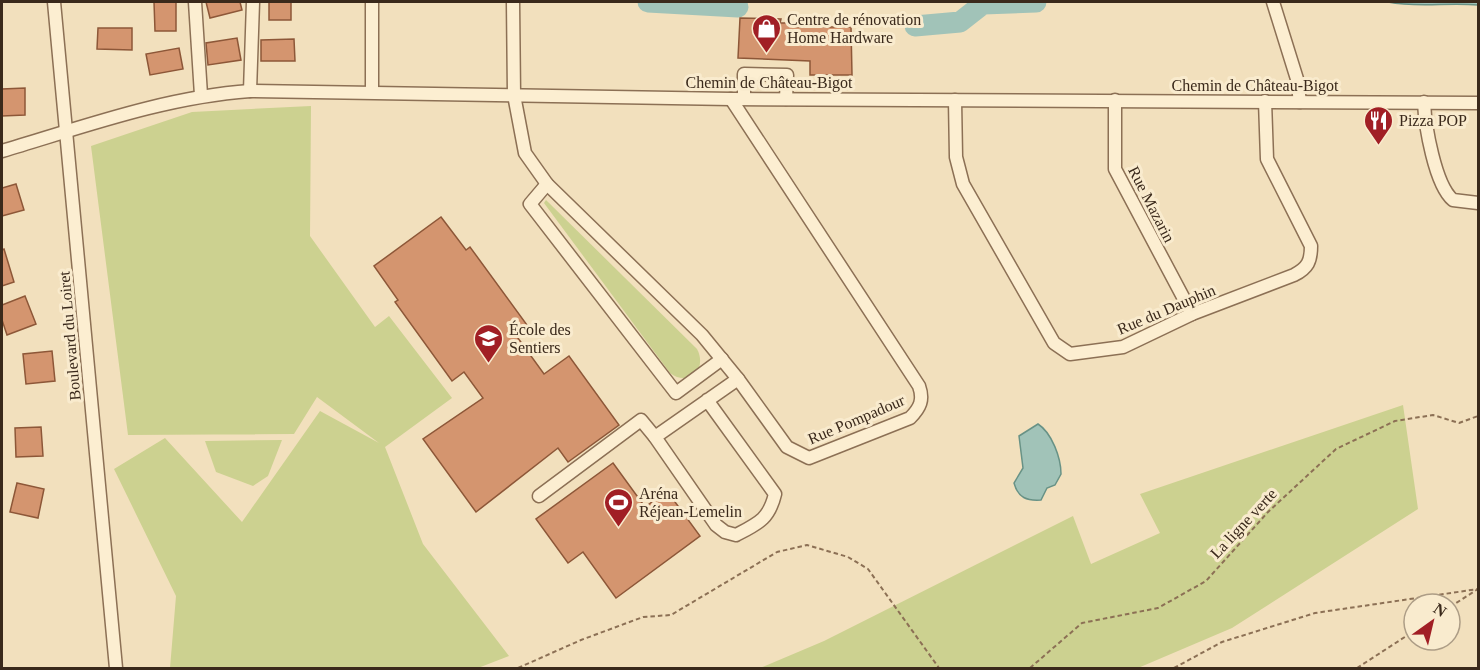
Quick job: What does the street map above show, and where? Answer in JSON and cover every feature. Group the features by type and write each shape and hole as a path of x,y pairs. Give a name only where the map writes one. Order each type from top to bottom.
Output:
{"street":[{"name":"Boulevard du Loiret","path":"54,2 116,669"},
{"path":"195,2 201,95"},
{"path":"250,91 253,2"},
{"path":"372,2 372,92"},
{"name":"Rue Pompadour","path":"513,2 514,95 525,153 547,184 702,335 738,379 787,447 809,458 910,418 918,411 922,395 919,386 737,98"},
{"path":"1275,6 1297,79 1300,102"},
{"path":"737,98 744,74 787,75 786,99"},
{"name":"Chemin de Château-Bigot","path":"2,151 170,102 201,95 250,91 786,99 1479,103"},
{"name":"Rue du Dauphin","path":"955,99 956,157 963,184 1054,343 1070,354 1124,347 1192,314 1294,275 1307,266 1311,260 1311,246 1267,159 1265,101"},
{"name":"Rue Mazarin","path":"1115,100 1115,169 1192,314"},
{"path":"1424,102 1424,118 1441,183 1453,200 1479,203"},
{"path":"547,184 530,204 676,393 722,359"},
{"path":"655,437 738,379"},
{"path":"539,496 641,420 716,525 724,532 736,535 757,524 771,511 775,494 707,400"}],"path":[{"name":"La ligne verte","path":"1030,669 1082,622 1158,608 1206,581 1268,512 1336,449 1395,421 1433,415 1459,423 1479,416"},
{"path":"518,669 581,640 643,617 671,615 777,552 807,545 848,557 868,569 939,669"},
{"path":"1462,600 1479,589"},
{"path":"1174,669 1222,642 1315,613 1479,589"},
{"path":"1357,669 1402,639"}],"green space":[{"path":"311,106 310,236 375,327 389,316 452,398 385,447 423,544 509,656 478,668 170,668 176,596 114,469 165,438 242,522 320,411 379,443 317,397 294,434 128,435 91,146 192,112"},
{"path":"546,200 697,349 700,364 694,374 683,378 670,373 544,203"},
{"path":"1403,405 1418,509 1232,628 1138,668 760,668 824,641 1073,516 1091,564 1160,533 1140,494"},
{"path":"282,440 268,476 253,486 216,472 205,441"}],"water":[{"path":"1388,2 1478,2 1478,5 1410,5"},
{"path":"1038,424 1048,433 1055,446 1061,474 1055,485 1047,488 1041,500 1027,499 1018,492 1014,483 1023,468 1019,436"}],"building":[{"path":"154,2 176,2 176,31 155,31"},
{"path":"206,2 240,2 242,10 210,18"},
{"path":"269,2 291,2 291,20 269,20"},
{"path":"740,18 781,19 780,23 796,23 796,27 851,27 852,75 810,75 810,61 738,58"},
{"path":"98,28 132,28 132,50 97,49"},
{"path":"237,38 241,60 208,65 206,43"},
{"path":"294,39 295,61 261,61 261,40"},
{"path":"179,48 183,69 150,75 146,54"},
{"path":"25,88 25,115 2,116 2,89"},
{"path":"16,184 24,210 2,216 2,188"},
{"name":"École des Sentiers","path":"441,217 466,250 470,247 527,325 515,334 544,374 569,356 619,425 568,462 558,448 476,512 423,439 483,398 464,372 452,381 395,302 398,300 374,266"},
{"path":"4,249 14,282 2,286 2,250"},
{"path":"25,296 36,324 7,335 2,320 2,305"},
{"path":"52,351 55,381 26,384 23,354"},
{"path":"41,427 43,456 16,457 15,428"},
{"name":"Aréna Réjean‑Lemelin","path":"613,463 645,507 667,491 700,536 616,598 583,552 568,563 536,519"},
{"path":"17,483 44,489 38,518 10,512"}],"waterway":[{"path":"648,2 738,7"},
{"path":"915,26 960,22 983,4 1036,2"}],"place":[{"name":"Centre de rénovation Home Hardware","path":"766,54"},
{"name":"Pizza POP","path":"1378,146"},
{"name":"École des Sentiers","path":"488,364"},
{"name":"Aréna Réjean‑Lemelin","path":"618,528"}]}
